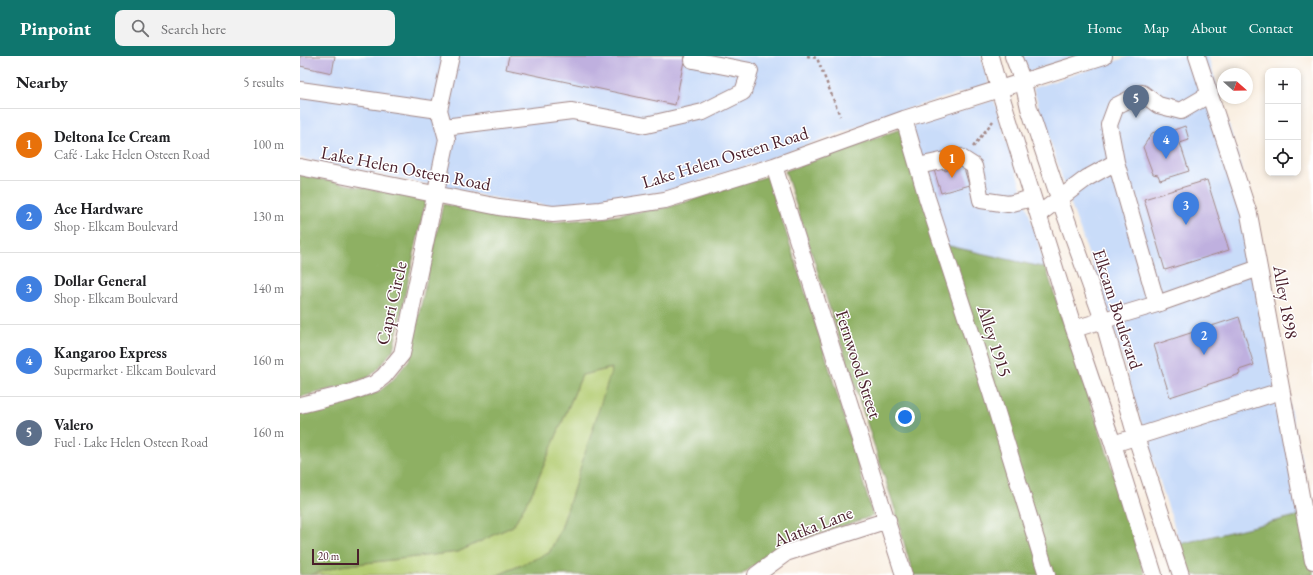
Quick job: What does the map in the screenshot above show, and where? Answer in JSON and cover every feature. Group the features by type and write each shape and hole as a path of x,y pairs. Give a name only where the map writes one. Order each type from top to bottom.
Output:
{"street":[{"path":"300,90 439,110 451,56"},
{"path":"990,56 1074,329 1114,444 1154,575"},
{"name":"Elkcam Boulevard","path":"1013,56 1059,198 1103,320 1136,437 1181,575"},
{"name":"Lake Helen Osteen Road","path":"300,167 499,207 553,214 600,210 665,200 774,166 904,119 1104,56"},
{"name":"Alley 1898","path":"1197,56 1249,214 1313,561"},
{"path":"444,127 572,111 646,125 703,112 743,92 750,71 693,60"},
{"path":"1157,304 1116,162 1109,125 1116,106 1142,93 1158,106 1181,110 1210,94"},
{"name":"Capri Circle","path":"300,405 349,394 374,384 384,376 402,354 447,138 439,110"},
{"name":"Alley 1915","path":"904,119 927,198 991,393 1047,575"},
{"path":"918,166 960,157 974,166 981,200 1008,204 1034,198"},
{"path":"1039,214 1087,178 1116,162"},
{"name":"Fernwood Street","path":"774,166 888,520 904,575"},
{"path":"1074,329 1157,304 1259,268"},
{"path":"1114,444 1281,391"},
{"name":"Alatka Lane","path":"756,575 786,554 888,520"}],"path":[{"path":"807,56 817,57 840,116"},
{"path":"971,150 995,119"}],"shaded area":[{"path":"300,56 981,56 989,84 901,111 771,158 663,192 598,202 552,206 500,199 300,158"},
{"path":"1022,56 1077,56 1028,72"},
{"path":"1131,56 1208,56 1217,86 1217,104 1222,104 1242,169 1273,330 1313,512 1180,544 1145,435 1111,318 1068,196 1033,88"},
{"path":"994,100 1046,268 945,245 906,127"}],"green space":[{"path":"906,127 945,245 1046,268 1105,446 1145,575 913,575 900,525 785,171"},
{"path":"300,175 426,200 393,350 377,370 369,377 345,386 300,397"},
{"path":"768,176 827,360 873,516 782,546 741,575 498,575 549,553 561,529 612,368 582,375 533,491 513,526 458,552 340,566 310,575 300,575 300,414 352,401 378,392 391,382 409,360 443,204 498,215 552,222 602,218 669,207"},
{"path":"613,368 561,529 549,553 498,575 310,575 340,566 458,552 513,526 533,491 582,375"},
{"path":"1313,512 1313,575 1190,575 1180,544"}],"building":[{"path":"300,56 335,56 332,73 300,66"},
{"path":"509,56 685,56 675,105 506,69"},
{"path":"1185,126 1189,140 1180,143 1189,171 1160,180 1158,175 1153,174 1143,147 1152,133 1168,128 1171,131"},
{"path":"963,165 969,185 941,193 934,170 943,167 945,171"},
{"path":"1207,180 1229,250 1165,270 1144,199"},
{"path":"1239,317 1254,365 1239,370 1240,374 1170,397 1154,345"}],"place":[{"name":"Valero","path":"1136,118"},
{"name":"Kangaroo Express","path":"1166,159"},
{"name":"Deltona Ice Cream","path":"952,178"},
{"name":"Dollar General","path":"1186,225"},
{"name":"Ace Hardware","path":"1204,355"}]}
